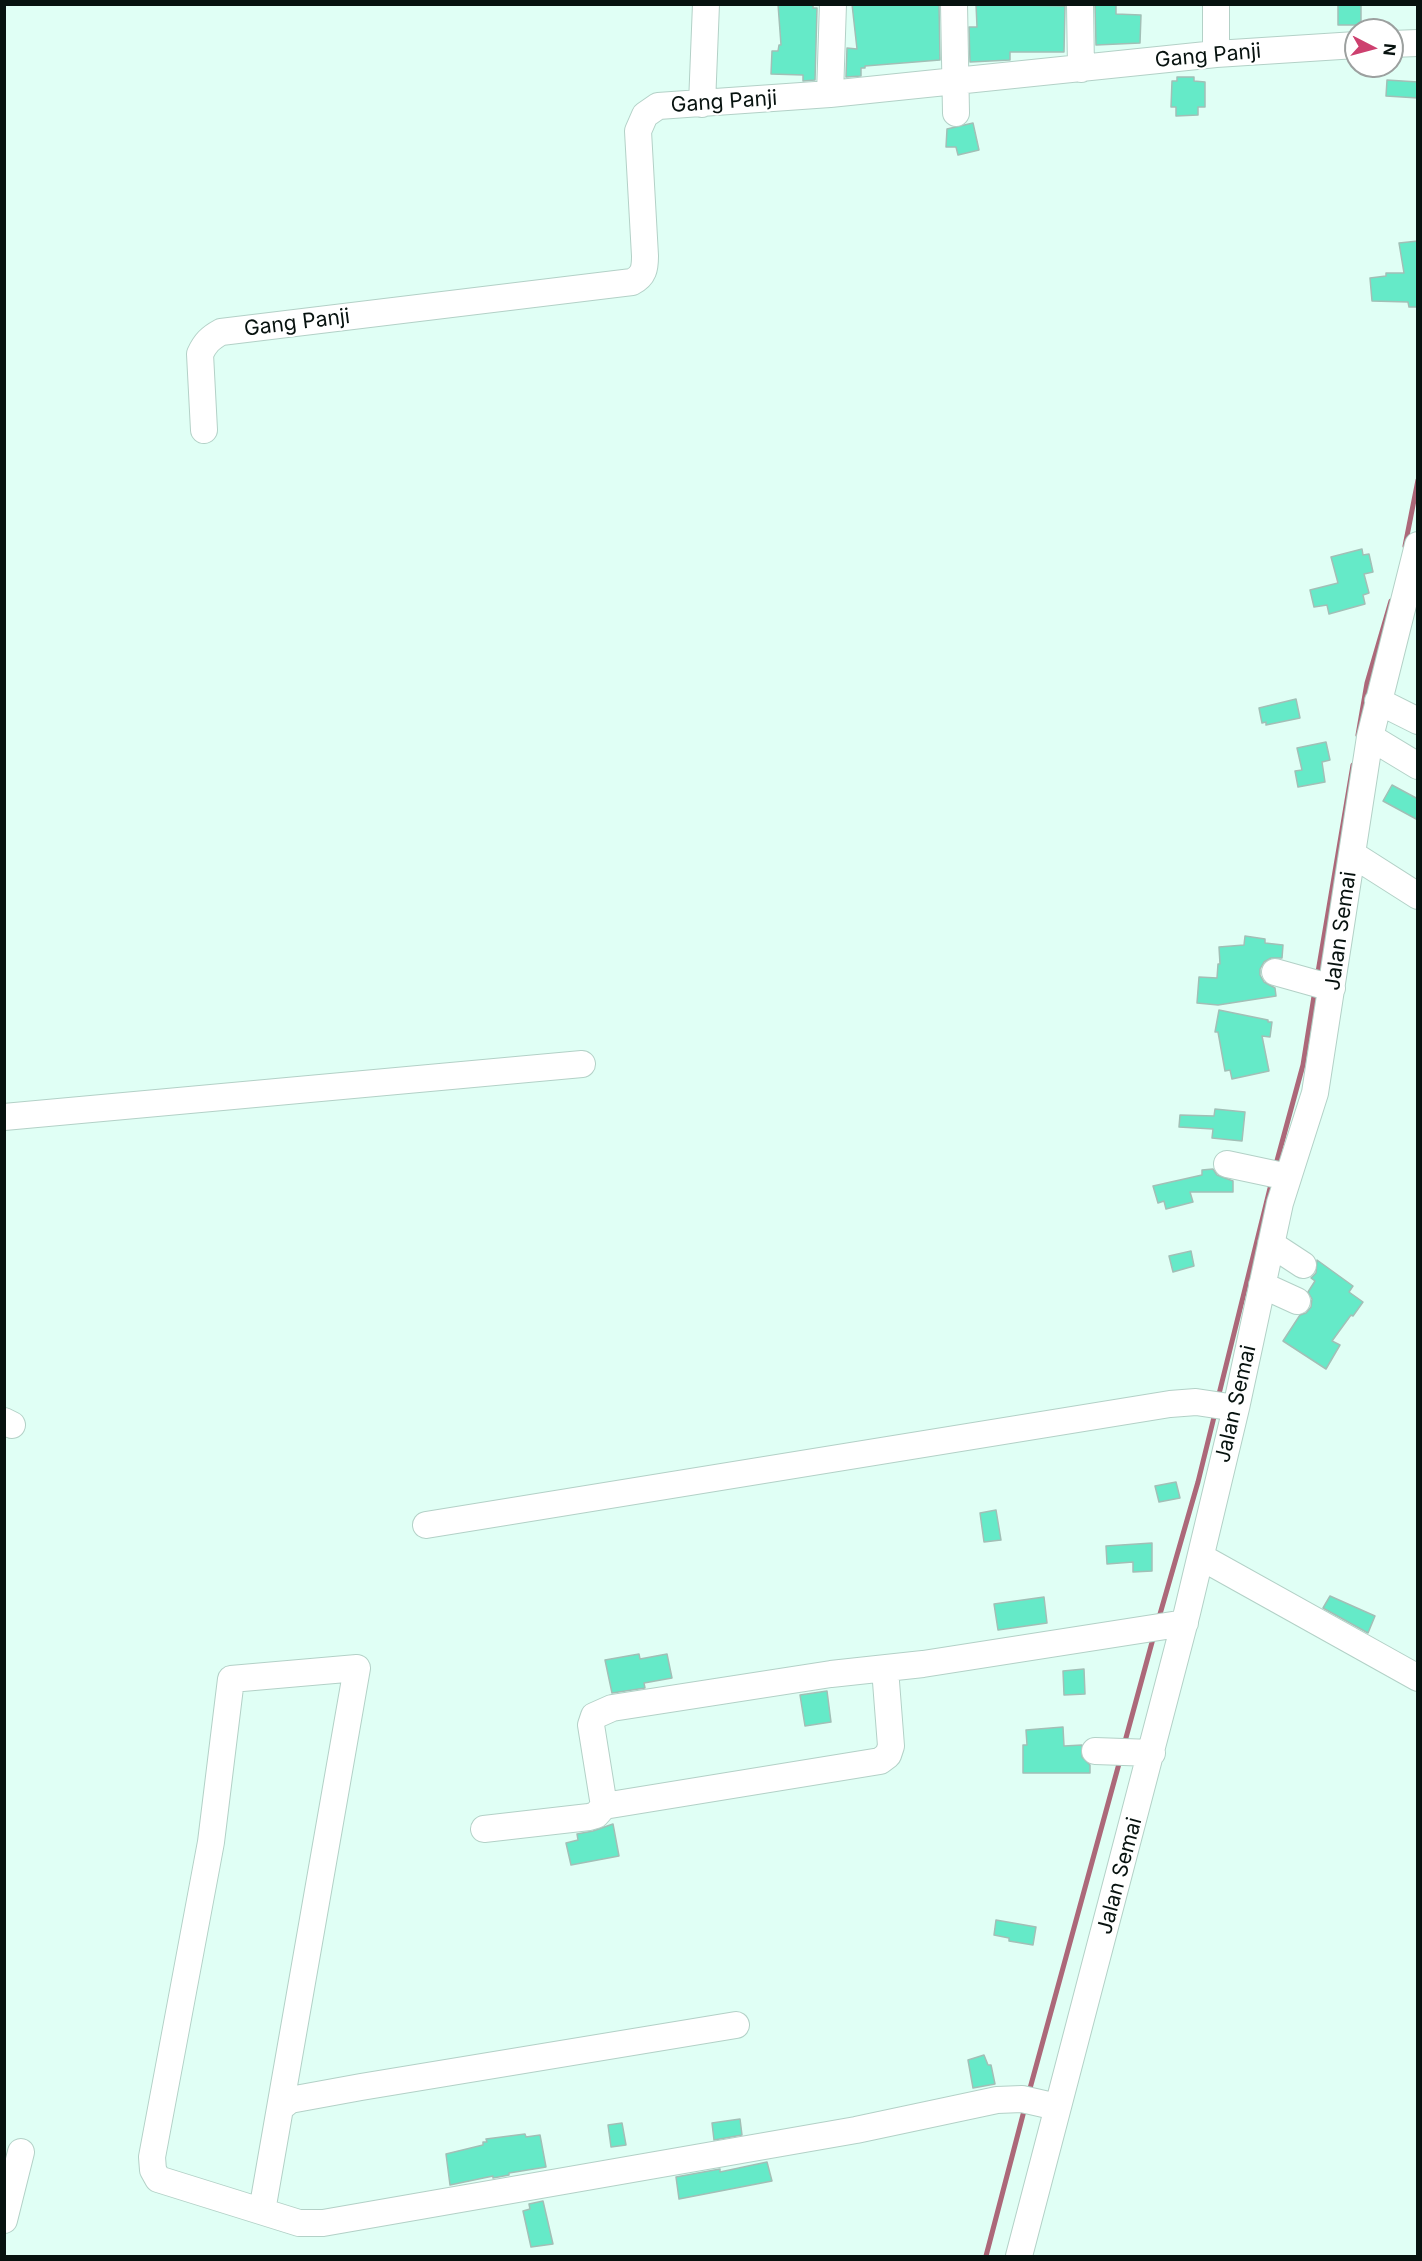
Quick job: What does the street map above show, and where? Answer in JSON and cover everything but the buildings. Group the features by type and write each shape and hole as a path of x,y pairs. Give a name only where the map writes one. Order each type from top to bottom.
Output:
{"street":[{"path":"702,104 706,4"},
{"path":"830,94 832,4"},
{"path":"954,4 956,112"},
{"path":"1080,4 1081,69"},
{"path":"1216,4 1216,54"},
{"name":"Gang Panji","path":"204,430 200,354 205,344 221,332 609,285 638,279 645,268 638,138 640,122 647,112 658,106 830,94 1216,54 1344,46"},
{"name":"Jalan Semai","path":"1019,2256 1041,2103 1126,1751 1179,1624 1201,1557 1232,1407 1271,1244 1273,1174 1315,1094 1319,985 1352,854 1370,737 1378,701 1418,545"},
{"path":"1378,701 1418,721"},
{"path":"1370,737 1418,766"},
{"path":"1352,854 1418,896"},
{"path":"1275,972 1319,985"},
{"path":"4,1117 582,1064"},
{"path":"1227,1164 1273,1174"},
{"path":"1271,1244 1303,1265"},
{"path":"1262,1285 1297,1301"},
{"path":"426,1525 1196,1401 1232,1407"},
{"path":"1201,1557 1418,1678"},
{"path":"604,1806 591,1731 594,1716 612,1708 1179,1624"},
{"path":"262,2211 357,1668 231,1679 211,1842 152,2157 153,2170 158,2179 299,2223 323,2223 856,2130 997,2100 1041,2103"},
{"path":"484,1829 589,1817 596,1815 604,1806 880,1761 888,1755 891,1746 885,1669"},
{"path":"280,2108 290,2100 361,2086 736,2025"},
{"path":"4,2220 21,2152"}],"waterway":[{"path":"1405,546 1418,480"},
{"path":"1358,735 1367,683 1391,601"},
{"path":"1317,978 1353,765"},
{"path":"1275,1168 1303,1065 1315,990"},
{"path":"1218,1398 1272,1180"},
{"path":"1158,1621 1198,1482 1215,1413"},
{"path":"1124,1745 1154,1635"},
{"path":"1029,2092 1120,1760"},
{"path":"986,2256 1025,2107"}]}
